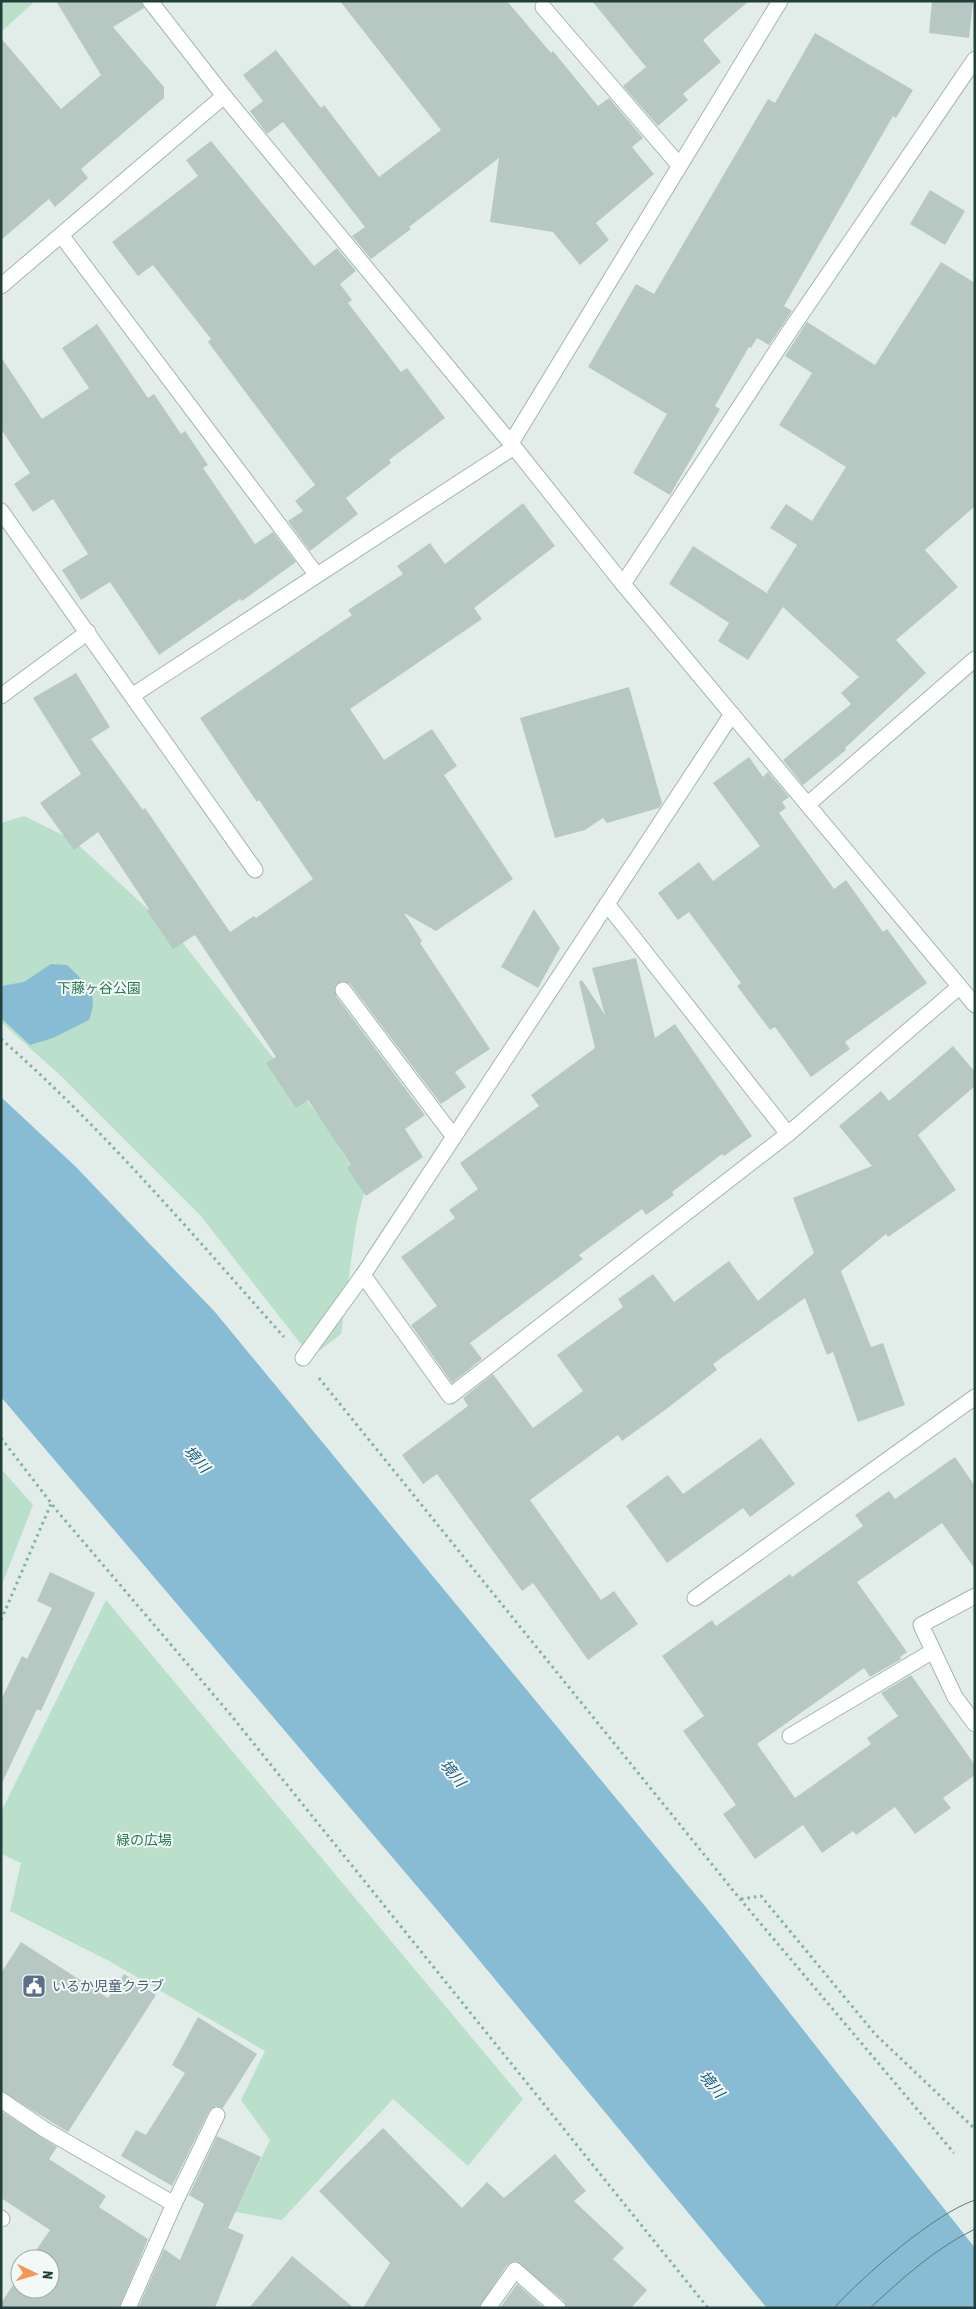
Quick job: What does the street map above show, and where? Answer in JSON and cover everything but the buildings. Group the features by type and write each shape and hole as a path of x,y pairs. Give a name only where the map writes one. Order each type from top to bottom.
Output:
{"street":[{"path":"150,1 224,96 513,445 623,584 975,1005"},
{"path":"133,696 513,445 679,165 780,1"},
{"path":"543,7 679,165"},
{"path":"623,584 789,332 975,58"},
{"path":"1,286 224,96"},
{"path":"61,235 316,574"},
{"path":"1,511 255,870"},
{"path":"1,696 88,632"},
{"path":"808,804 975,659"},
{"path":"302,1358 363,1275 732,714"},
{"path":"607,904 788,1134"},
{"path":"363,1275 450,1396 788,1134 959,987"},
{"path":"343,990 454,1137"},
{"path":"696,1598 975,1397"},
{"path":"975,1596 921,1625 955,1697 975,1724"},
{"path":"790,1736 933,1652"},
{"path":"1,2100 44,2129 174,2204"},
{"path":"128,2308 174,2204 217,2115"},
{"path":"488,2308 515,2270 558,2308"}],"path":[{"path":"1,1039 44,1077 194,1236 302,1358 740,1899 954,2153"},
{"path":"1,1438 51,1504 230,1714 708,2308"},
{"path":"1,1620 51,1504"},
{"path":"740,1899 761,1896 875,2034 975,2129"}],"green space":[{"path":"1,1 33,1 33,3 1,32"},
{"name":"下藤ヶ谷公園","path":"24,816 73,840 179,938 325,1124 365,1189 356,1225 341,1334 311,1357 200,1215 61,1076 1,1022 1,823"},
{"path":"1,1469 33,1505 1,1587"},
{"name":"緑の広場","path":"106,1600 523,2099 468,2166 393,2099 282,2220 235,2212 270,2140 241,2100 265,2051 109,1961 10,1911 21,1863 1,1854 1,1812"}],"water":[{"path":"51,964 67,965 85,983 92,995 92,1010 89,1020 53,1038 30,1045 1,1018 1,986 24,982"},
{"name":"境川","path":"1,1097 75,1166 215,1312 723,1928 975,2248 975,2308 767,2308 455,1931 1,1397"}],"tram line":[{"path":"834,2308 863,2279 920,2231 959,2207 975,2200"},
{"path":"870,2308 932,2255 975,2229"}],"place":[{"name":"いるか児童クラブ","path":"34,1986"}]}
